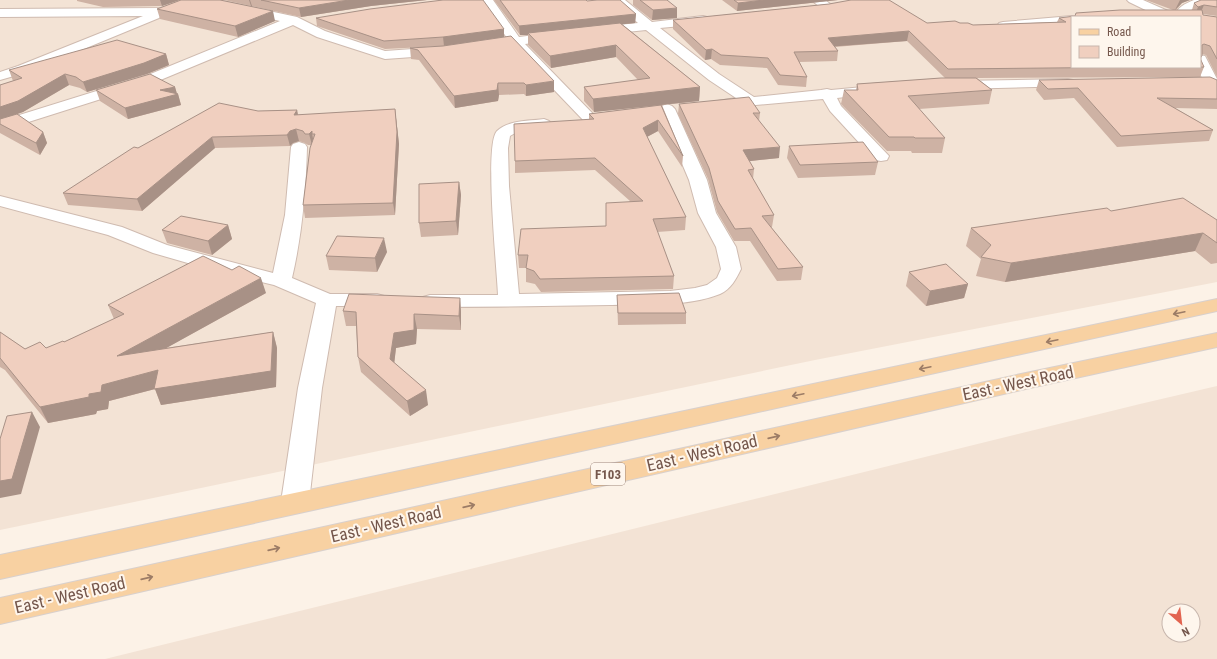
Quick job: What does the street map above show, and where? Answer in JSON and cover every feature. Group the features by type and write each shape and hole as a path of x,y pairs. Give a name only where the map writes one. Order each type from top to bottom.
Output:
{"main road":[{"path":"0,567 295,502 1217,305"},
{"name":"East - West Road","path":"0,611 998,387 1217,340"}],"street":[{"path":"0,76 23,69 195,0"},
{"path":"201,0 296,21 321,34 385,55 452,49"},
{"path":"487,0 515,40 597,118 513,128 503,134 500,148 500,186 509,301"},
{"path":"618,0 714,77 750,101"},
{"path":"1133,0 1164,14"},
{"path":"1183,16 1187,7 1205,0"},
{"path":"1209,0 1217,3"},
{"path":"814,4 828,7 842,5"},
{"path":"0,13 163,12"},
{"path":"1138,15 1164,14 1177,16"},
{"path":"0,126 154,77 201,60 296,21 321,19"},
{"path":"586,33 719,19"},
{"path":"994,27 1071,20"},
{"path":"476,46 515,40 570,35"},
{"path":"1201,61 1215,83"},
{"path":"1196,82 1215,83"},
{"path":"945,86 1079,83"},
{"path":"712,105 827,93 890,89"},
{"path":"827,93 835,108 881,156"},
{"path":"0,201 115,231 160,249 219,266 281,281 327,300 509,301 670,297 697,294 714,289 725,281 731,269 726,247 707,213 698,180 667,110"},
{"path":"281,281 290,250 297,196 299,147"},
{"path":"295,502 310,388 327,300"}],"shaded area":[{"path":"0,0 1217,0 1217,282 815,360 0,530"},
{"path":"1217,386 1217,659 105,659 1140,404"}],"building":[{"path":"181,0 220,0 273,11 235,26 157,9"},
{"path":"261,0 349,0 299,8"},
{"path":"443,0 483,0 504,29 443,37 384,41 316,18 370,9"},
{"path":"500,0 620,0 636,14 519,26"},
{"path":"640,0 667,0 677,8 653,10"},
{"path":"734,0 764,0 738,3"},
{"path":"851,0 889,0 927,23 955,21 973,25 1066,22 1059,18 1071,16 1071,68 948,69 909,31 828,38 838,51 794,52 807,77 780,75 768,58 721,55 712,49 706,50 673,20 829,4"},
{"path":"1201,0 1217,0 1217,7 1204,5 1198,7 1194,3"},
{"path":"1120,10 1202,10 1203,15 1217,17 1217,59 1210,46 1204,44 1202,45 1202,56 1201,16 1075,16 1076,13"},
{"path":"620,23 700,87 593,99 584,87 650,78 616,45 550,56 528,33"},
{"path":"511,36 554,81 526,85 524,83 498,83 497,90 454,96 418,50 410,48 443,46"},
{"path":"117,40 166,54 144,63 83,82 76,77 65,74 18,101 0,107 0,85 22,78 9,70"},
{"path":"1201,60 1204,67 1201,67"},
{"path":"150,74 175,87 160,90 178,94 125,108 96,90"},
{"path":"1210,77 1217,80 1217,99 1157,98 1213,130 1121,136 1078,88 1048,89 1039,80"},
{"path":"941,78 976,78 992,90 908,96 945,138 889,137 844,90 858,90 857,84"},
{"path":"749,97 760,113 753,113 780,147 743,150 754,169 748,170 774,215 762,216 803,267 778,269 751,228 735,229 718,201 709,168 679,104"},
{"path":"219,103 258,111 297,110 294,115 395,109 397,132 393,203 303,205 310,148 315,134 312,134 312,131 309,134 305,134 303,131 296,129 290,131 287,135 212,137 137,199 63,193 134,147 138,148"},
{"path":"661,105 683,156 658,120 643,128 686,217 653,219 674,276 540,279 534,271 526,268 528,255 518,255 521,229 606,226 606,203 643,201 595,158 515,161 514,124 594,119 589,114"},
{"path":"17,114 43,132 36,143 0,124 0,119"},
{"path":"863,142 878,162 800,165 789,146"},
{"path":"459,182 456,221 419,223 419,184"},
{"path":"1183,198 1217,220 1217,243 1203,233 1011,263 981,257 991,245 971,228 1107,208 1111,211"},
{"path":"181,216 228,225 208,241 162,230"},
{"path":"337,236 384,238 375,258 326,256"},
{"path":"203,256 232,270 239,266 261,278 117,356 273,332 271,371 154,389 158,370 102,385 101,392 89,394 89,397 40,407 0,358 0,332 25,349 40,342 46,348 63,341 64,342 124,314 108,305"},
{"path":"946,264 968,284 930,291 909,272"},
{"path":"679,293 686,313 618,313 617,295"},
{"path":"349,294 460,298 459,316 414,314 414,330 394,333 390,359 426,390 407,401 358,357 356,312 343,311"},
{"path":"32,412 12,479 0,481 0,439 7,416"}]}
